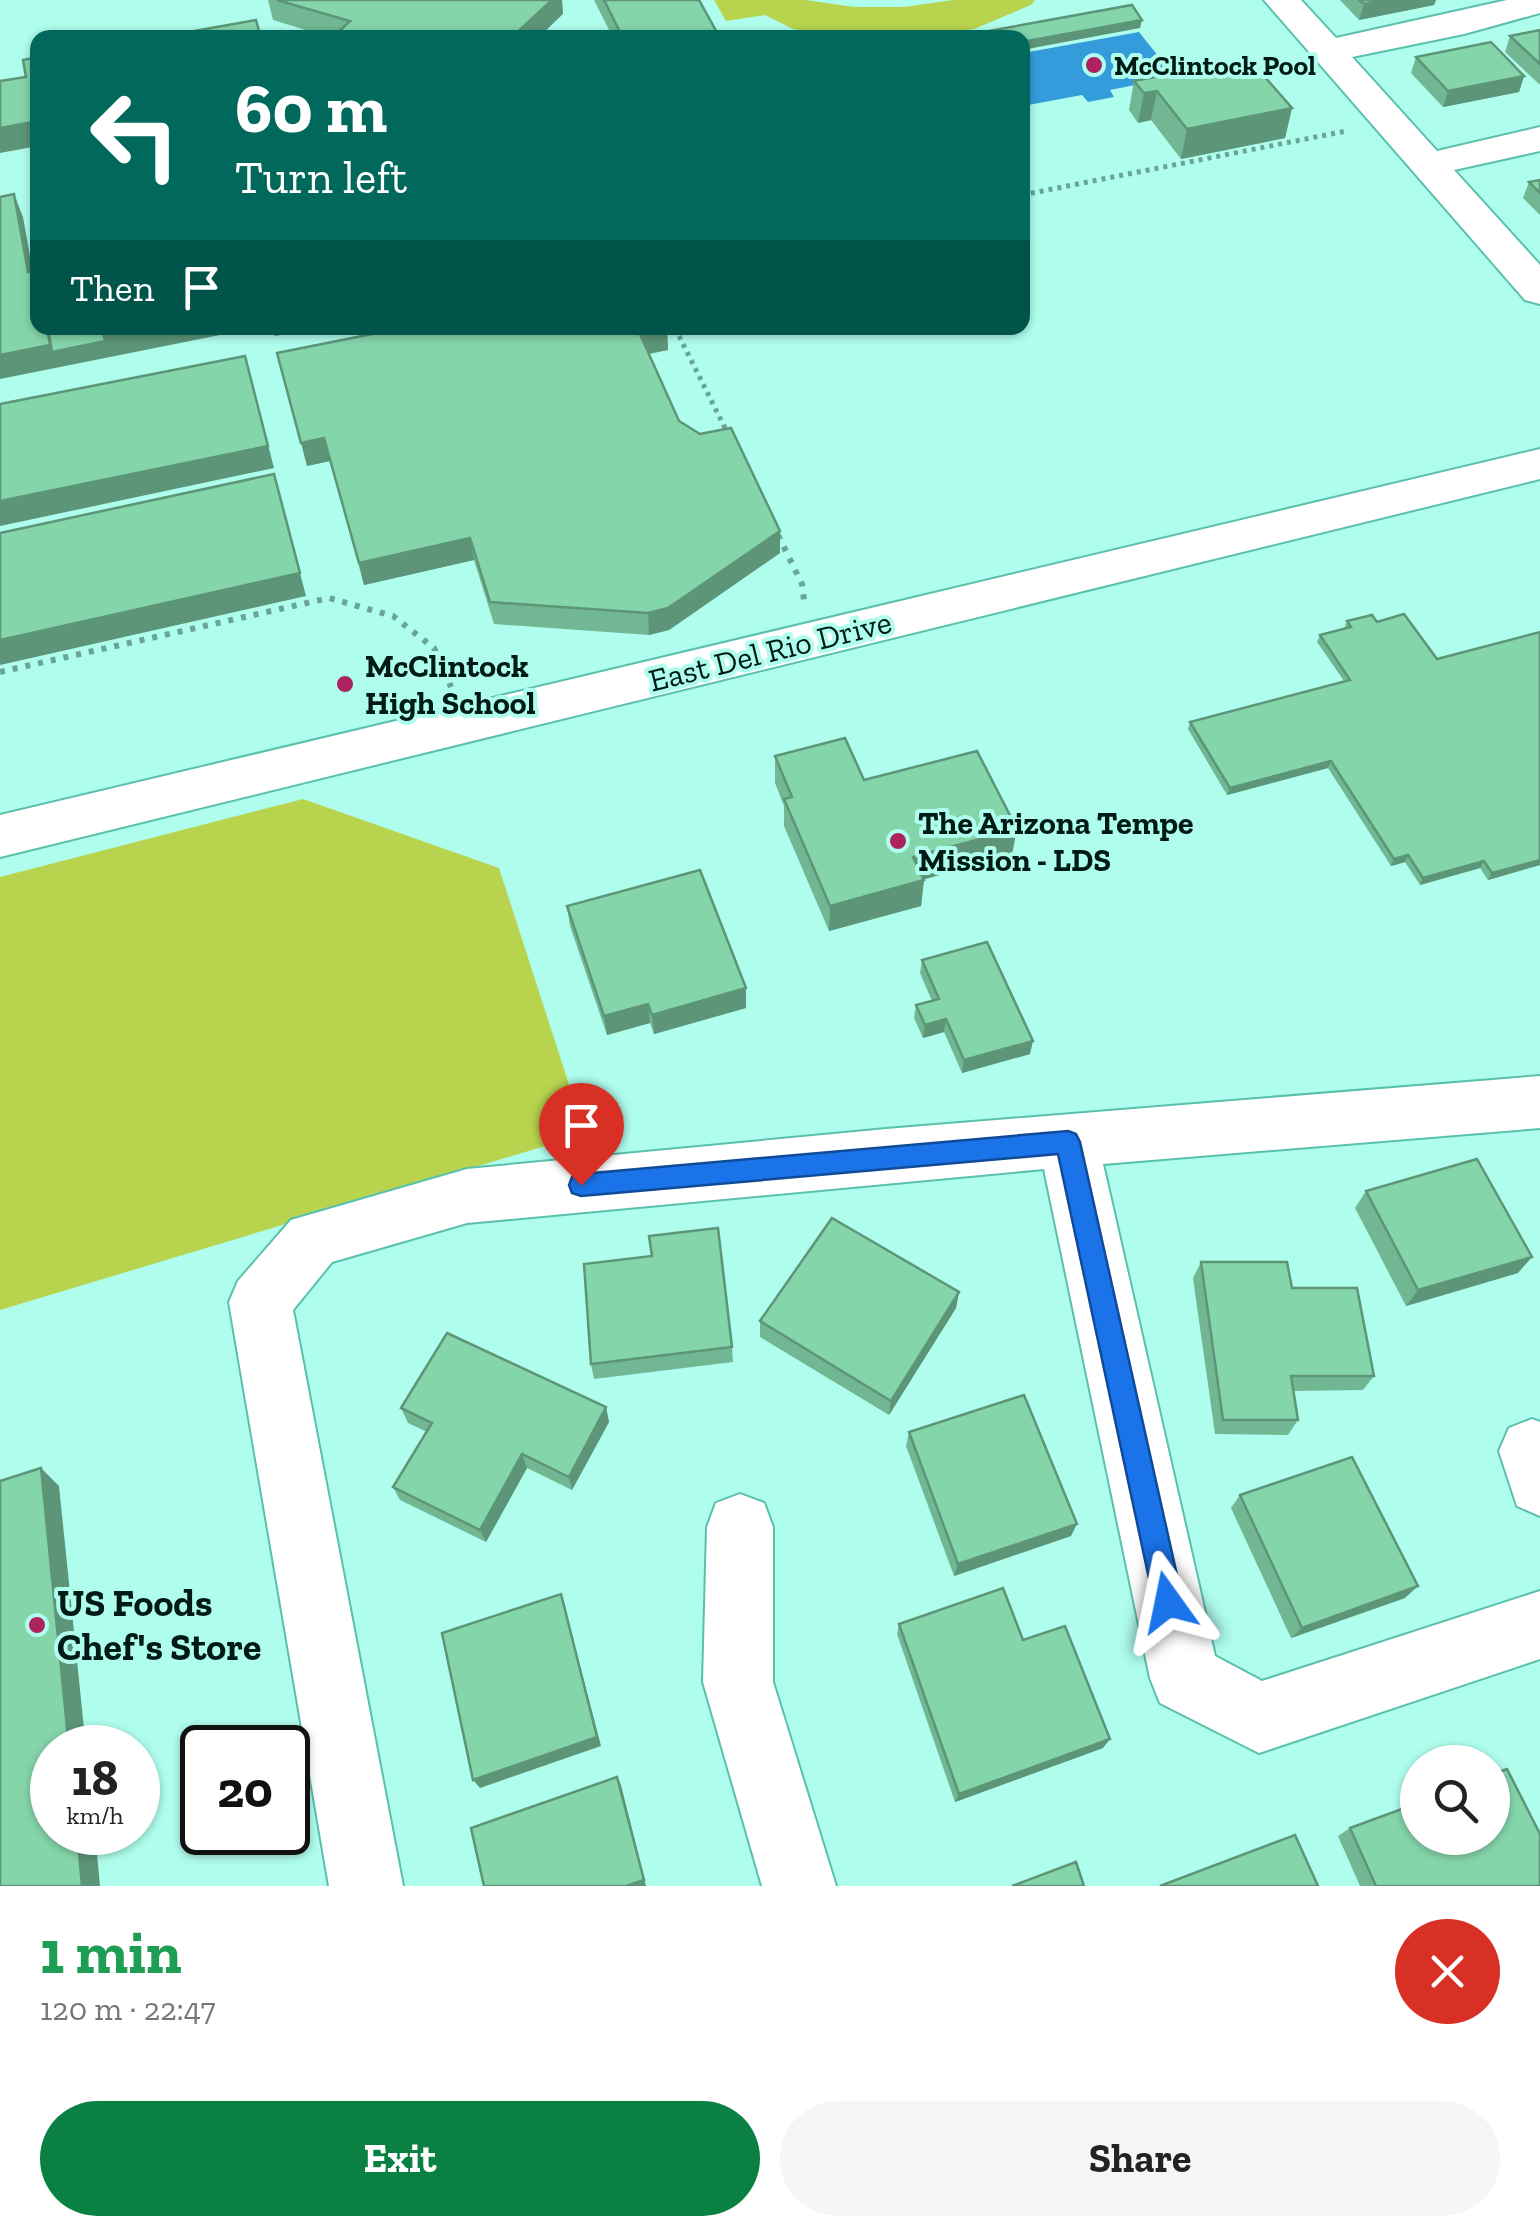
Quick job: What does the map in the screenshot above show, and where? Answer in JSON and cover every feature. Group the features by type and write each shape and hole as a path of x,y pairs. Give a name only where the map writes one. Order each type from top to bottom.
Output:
{"street":[{"path":"1282,0 1538,287"},
{"path":"1326,50 1464,23 1540,2"},
{"path":"1430,164 1540,139"},
{"name":"East Del Rio Drive","path":"0,836 1540,464"},
{"path":"366,1886 260,1302 313,1240 466,1196 1540,1102"},
{"path":"1068,1142 1186,1678 1259,1718 1540,1625"},
{"path":"740,1527 738,1682 799,1886"}],"path":[{"path":"1030,193 1346,131 1351,121"},
{"path":"678,335 734,447"},
{"path":"776,533 802,584 804,600"},
{"path":"0,672 330,598 393,616 434,648 451,689"}],"green space":[{"path":"714,0 806,0 854,7 904,7 953,0 1035,0 968,30 799,30 765,15 726,21"},
{"path":"303,799 499,868 585,1134 0,1310 0,877"}],"water":[{"name":"McClintock Pool","path":"1139,32 1175,77 1110,90 1114,97 1088,102 1082,95 1030,105 1030,52"}],"building":[{"path":"277,0 552,0 520,30 340,30 350,21"},
{"path":"604,0 699,0 716,30 619,30"},
{"path":"1132,5 1142,20 1030,41 1030,30 994,30"},
{"path":"256,20 259,30 200,30"},
{"path":"1540,30 1540,64 1510,36"},
{"path":"1491,42 1524,76 1448,91 1416,57"},
{"path":"30,59 30,122 0,128 0,81 26,77 23,60"},
{"path":"1249,59 1292,108 1187,129 1157,91 1144,93 1134,81"},
{"path":"1540,180 1540,193 1529,182"},
{"path":"14,194 30,272 30,335 48,335 50,345 0,355 0,197"},
{"path":"49,335 104,335 105,341 52,352"},
{"path":"367,335 640,335 679,421 700,434 731,428 780,531 668,608 648,613 490,602 470,538 359,563 324,438 301,443 277,353"},
{"path":"245,356 268,446 0,501 0,404"},
{"path":"274,474 300,573 0,640 0,533"},
{"path":"1404,614 1437,659 1540,632 1540,860 1492,873 1484,861 1423,878 1408,855 1394,859 1331,761 1230,788 1190,722 1350,680 1320,635 1351,627 1347,621 1372,615 1377,622"},
{"name":"The Arizona Tempe Mission - LDS","path":"845,738 864,780 977,751 1017,829 913,857 924,880 830,906 784,799 792,797 775,756"},
{"path":"700,870 746,988 652,1015 648,1004 604,1016 567,906"},
{"path":"987,942 1033,1041 964,1060 946,1019 925,1025 916,1005 939,999 922,960"},
{"path":"1477,1159 1532,1257 1418,1290 1366,1191"},
{"path":"832,1218 959,1292 891,1401 760,1321"},
{"path":"718,1228 732,1347 591,1364 584,1264 652,1256 649,1236"},
{"path":"1201,1262 1287,1262 1292,1288 1357,1288 1374,1376 1291,1376 1298,1420 1223,1420"},
{"path":"447,1333 606,1407 569,1477 522,1454 480,1530 393,1487 432,1423 401,1408"},
{"path":"1024,1395 1077,1524 958,1564 909,1432"},
{"path":"1352,1457 1418,1586 1302,1628 1240,1495"},
{"name":"US Foods Chef's Store","path":"41,1468 67,1725 30,1725 30,1855 79,1855 82,1886 0,1886 0,1481"},
{"path":"1003,1588 1023,1640 1065,1626 1110,1739 959,1794 899,1624"},
{"path":"561,1594 597,1737 473,1780 442,1633"},
{"path":"1510,1775 1540,1834 1540,1886 1376,1886 1350,1828 1400,1810 1400,1855 1510,1855"},
{"path":"617,1777 644,1880 626,1886 484,1886 471,1828"},
{"path":"1295,1835 1318,1886 1160,1886"},
{"path":"1076,1862 1084,1886 1012,1886"}],"place":[{"name":"McClintock Pool","path":"1094,65"},
{"name":"McClintock High School","path":"345,684"},
{"name":"The Arizona Tempe Mission - LDS","path":"898,841"},
{"name":"US Foods Chef's Store","path":"37,1625"}],"route":[{"path":"581,1185 1068,1142 1168,1602"}]}
